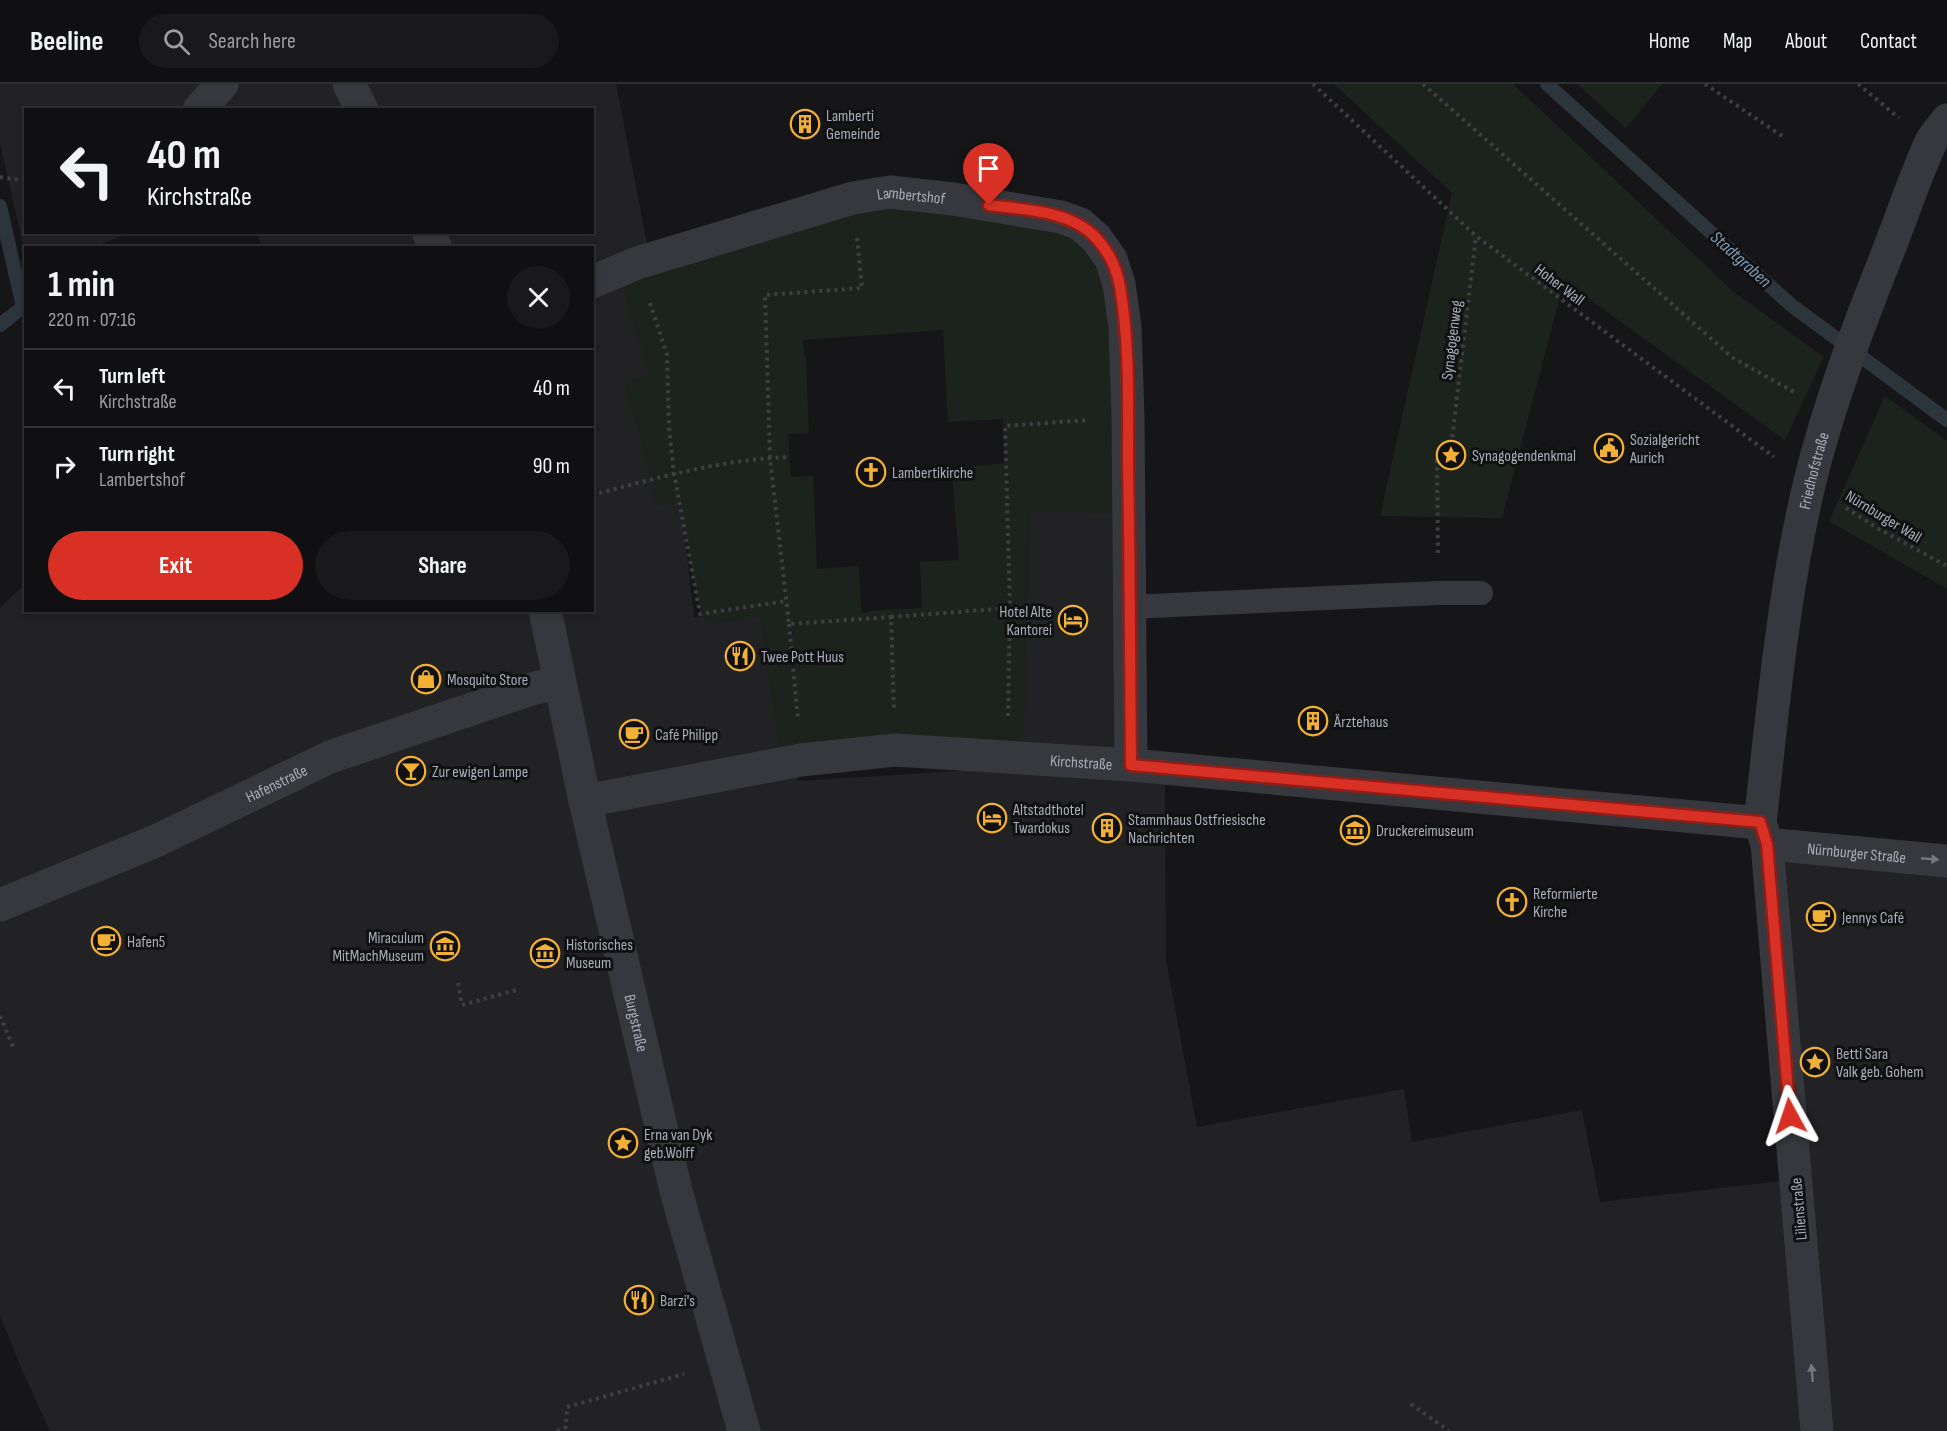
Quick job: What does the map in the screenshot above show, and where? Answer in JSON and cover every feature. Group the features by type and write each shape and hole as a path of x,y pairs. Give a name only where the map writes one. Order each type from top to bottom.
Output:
{"street":[{"path":"201,108 222,84"},
{"path":"349,84 361,108"},
{"name":"Friedhofstraße","path":"1764,833 1779,655 1795,553 1810,483 1829,412 1862,319 1931,142 1947,120"},
{"name":"Lambertshof","path":"594,281 637,263 853,198 891,192 1026,210 1061,217 1080,224 1096,238 1111,259 1119,284 1125,327 1131,765"},
{"name":"Burgstraße","path":"545,612 585,801 676,1191 744,1431"},
{"name":"Hafenstraße","path":"0,905 158,840 330,757 528,690 559,682"},
{"name":"Kirchstraße","path":"585,801 801,760 896,750 1131,765 1764,833"},
{"name":"Nürnburger Straße","path":"1764,833 1947,861"},
{"name":"Lilienstraße","path":"1764,833 1817,1431"}],"lane":[{"path":"1129,608 1438,593 1481,593"}],"path":[{"name":"Hoher Wall","path":"1312,84 1476,236 1810,483"},
{"path":"1423,84 1733,358 1829,412"},
{"path":"1704,84 1785,138"},
{"path":"0,177 18,180 24,178"},
{"path":"801,760 787,601 770,458 765,295 862,288 853,198"},
{"name":"Synagogenweg","path":"1437,460 1463,463 1451,448 1476,236"},
{"path":"637,263 667,355 669,428 674,473 700,614 787,601"},
{"path":"1007,756 1010,608 1005,426 1128,417"},
{"path":"1438,593 1437,460 1451,448"},
{"path":"594,494 674,473 789,457"},
{"name":"Nürnburger Wall","path":"1810,483 1879,530 1947,566"},
{"path":"789,624 1010,608"},
{"path":"891,616 896,750"},
{"path":"458,983 462,1005 520,989"},
{"path":"0,1016 14,1049"},
{"path":"557,1431 566,1427 567,1407 725,1362"},
{"path":"1411,1404 1449,1431"}],"shaded area":[{"path":"0,84 616,84 657,295 694,617 775,607 798,781 1008,768 1016,491 1124,499 1125,780 1165,784 1166,960 1197,1127 1404,1089 1412,1142 1582,1110 1600,1202 1773,1182 1810,1175 1783,852 1947,870 1947,1431 50,1431 0,1316 0,608 24,585 24,612 594,612 594,246 263,246 256,234 594,234 594,108 24,108 24,234 127,234 96,246 24,246 24,250 0,143"},
{"path":"1334,84 1513,84 1735,293 1824,357 1785,440 1564,281 1502,518 1380,516 1452,193"},
{"path":"1577,84 1662,84 1626,128"},
{"path":"853,198 1026,210 1111,259 1122,514 1031,511 1023,757 779,748 760,617 710,624 700,614 679,502 655,506 648,464 624,383 649,374 618,271","holes":["943,330 948,422 1003,419 1005,463 952,469 959,560 920,562 922,608 861,613 859,566 817,569 813,476 791,477 788,434 809,433 806,358 803,340"]},
{"path":"1885,396 1947,441 1947,589 1829,521"}],"waterway":[{"name":"Stadtgraben","path":"1547,84 1791,305 1947,420"},
{"name":"Stadtgraben","path":"0,206 23,307 0,325"}],"place":[{"name":"Lamberti Gemeinde","path":"805,124"},
{"name":"Sozialgericht Aurich","path":"1609,448"},
{"name":"Synagogendenkmal","path":"1451,455"},
{"name":"Lambertikirche","path":"871,472"},
{"name":"Hotel Alte Kantorei","path":"1073,620"},
{"name":"Twee Pott Huus","path":"740,656"},
{"name":"Mosquito Store","path":"426,679"},
{"name":"Ärztehaus","path":"1313,721"},
{"name":"Café Philipp","path":"634,734"},
{"name":"Zur ewigen Lampe","path":"411,771"},
{"name":"Altstadthotel Twardokus","path":"992,818"},
{"name":"Stammhaus Ostfriesische Nachrichten","path":"1107,828"},
{"name":"Druckereimuseum","path":"1355,830"},
{"name":"Reformierte Kirche","path":"1512,902"},
{"name":"Jennys Café","path":"1821,917"},
{"name":"Hafen5","path":"106,941"},
{"name":"Miraculum MitMachMuseum","path":"445,946"},
{"name":"Historisches Museum","path":"545,953"},
{"name":"Betti Sara Valk geb. Gohem","path":"1815,1062"},
{"name":"Erna van Dyk geb.Wolff","path":"623,1143"},
{"name":"Barzi's","path":"639,1300"}],"route":[{"path":"989,205 1061,217 1080,224 1096,238 1111,259 1119,284 1125,327 1128,417 1131,765 1760,822 1767,844 1790,1116"}]}
